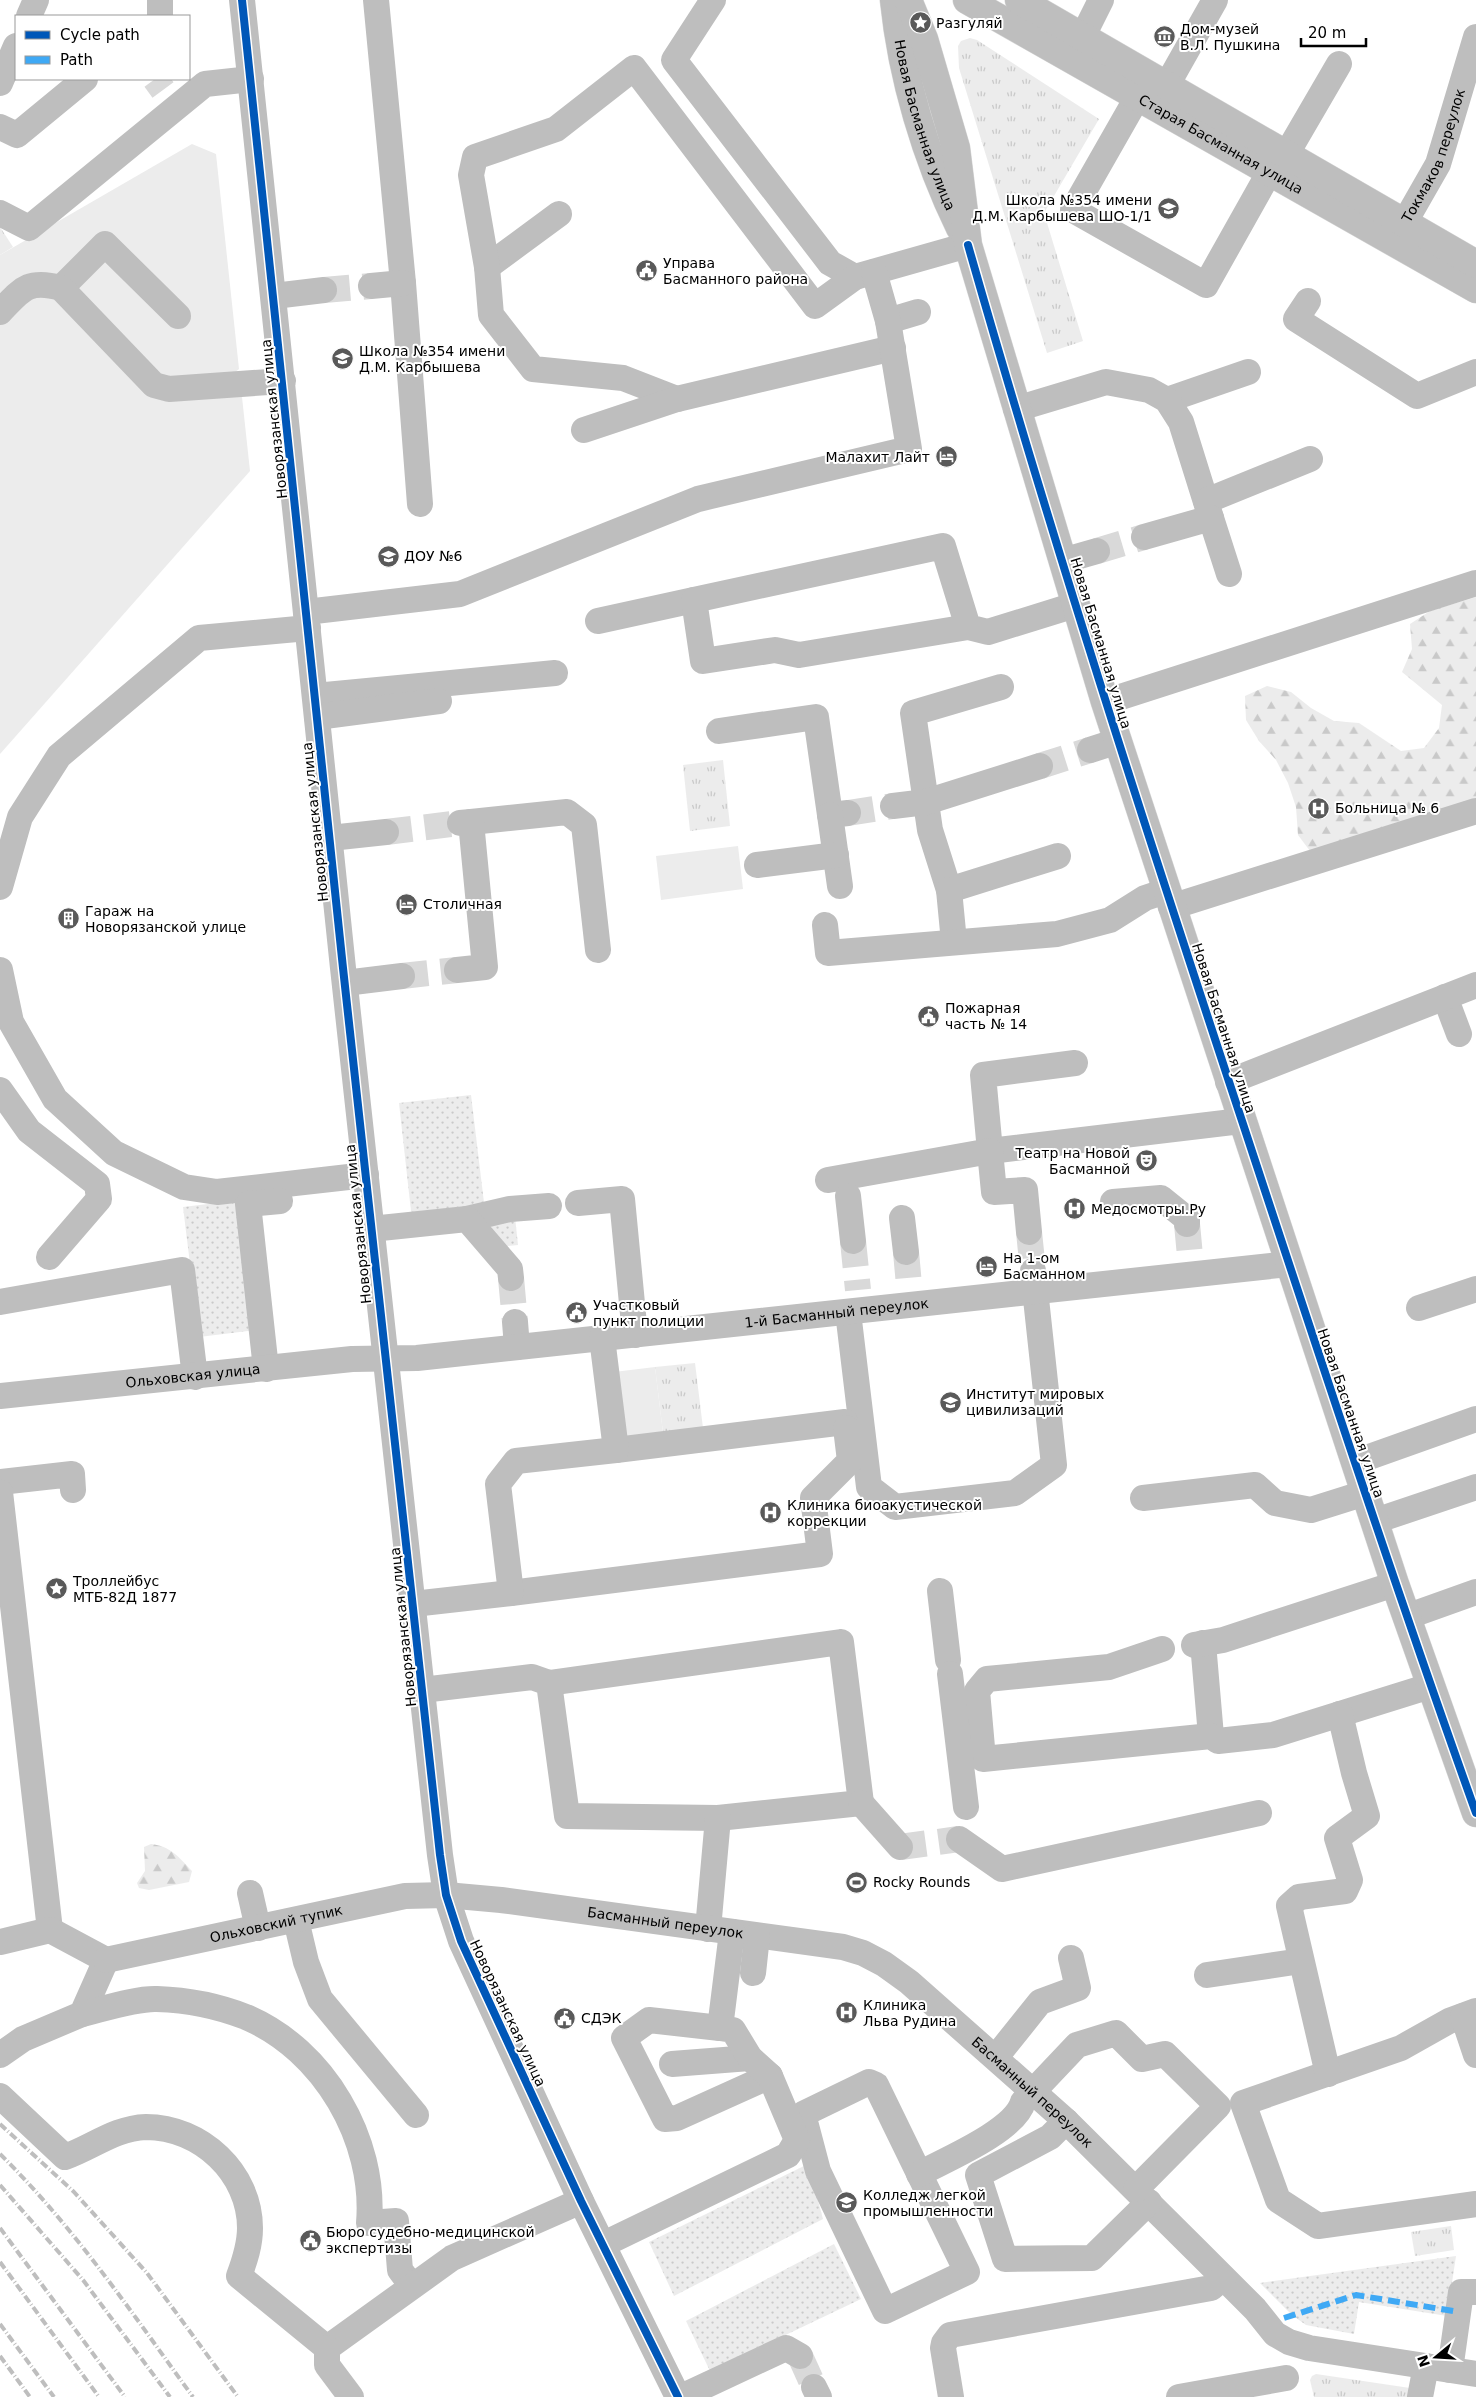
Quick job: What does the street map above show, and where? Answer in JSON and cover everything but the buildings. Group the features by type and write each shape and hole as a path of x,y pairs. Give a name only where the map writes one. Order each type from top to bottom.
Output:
{"main road":[{"name":"Новая Басманная улица","path":"894,0 898,39 934,169 940,187 968,245"},
{"name":"Новая Басманная улица","path":"908,0 924,39 956,148 968,245 1075,605 1118,742 1228,1082 1406,1617 1474,1801"},
{"name":"Старая Басманная улица","path":"967,0 1138,96 1278,163 1400,232 1476,264"},
{"name":"Старая Басманная улица","path":"1019,0 1167,85 1278,163"},
{"name":"Старая Басманная улица","path":"1400,232 1476,289"}],"street":[{"path":"29,15 36,0"},
{"path":"160,0 160,15"},
{"name":"Новорязанская улица","path":"242,0 366,1183 446,1895 461,1941 581,2201 680,2397"},
{"path":"376,0 420,504"},
{"path":"0,887 20,818 59,756 199,638 460,594 698,499 909,449 888,321 865,275 830,263 674,60 713,0"},
{"path":"1084,36 1101,0"},
{"path":"1167,85 1215,0"},
{"name":"Токмаков переулок","path":"1400,232 1438,164 1476,37"},
{"path":"0,83 15,48"},
{"path":"1138,96 1074,210 1206,285 1339,64"},
{"path":"677,399 623,378 533,369 491,315 487,267 471,175 475,157 556,129 634,68 815,306 865,275 968,245"},
{"path":"0,212 29,228 169,99 205,84 251,79"},
{"path":"0,127 17,135 84,80"},
{"path":"487,267 559,214"},
{"path":"61,288 105,244 178,316"},
{"path":"371,286 402,283"},
{"path":"0,312 17,293 32,284 46,284 61,288 154,385 169,389 283,381"},
{"path":"274,296 324,290"},
{"path":"1308,301 1296,319 1417,396 1476,372"},
{"path":"888,321 918,312"},
{"path":"584,430 677,399 893,348"},
{"path":"1167,400 1248,372"},
{"path":"1016,409 1106,382 1149,390 1167,400 1181,422 1229,574"},
{"path":"1144,537 1208,509 1310,459"},
{"path":"598,621 943,546 968,627"},
{"path":"1062,561 1097,551"},
{"path":"1106,702 1476,583"},
{"path":"694,600 703,662 775,650 799,655 968,627 988,632 1075,605"},
{"path":"316,706 555,674"},
{"path":"954,942 949,890 930,830 913,713 1001,687"},
{"path":"316,706 439,701"},
{"path":"719,731 816,717 839,814 836,855 840,886"},
{"path":"1090,750 1118,742"},
{"path":"893,806 926,802 1040,766"},
{"path":"825,924 828,953 1057,934 1110,920 1144,898 1169,899 1476,811"},
{"path":"457,970 485,967 465,823 568,812 584,825 598,950"},
{"path":"330,838 386,832"},
{"path":"757,865 836,855"},
{"path":"949,890 1058,856"},
{"path":"0,970 11,1022 55,1099 114,1153 184,1187 217,1192 366,1183"},
{"path":"345,983 402,976"},
{"path":"1228,1082 1476,985"},
{"path":"1445,997 1459,1034"},
{"path":"1029,1232 1025,1190 994,1192 982,1075 1075,1063"},
{"path":"0,1090 29,1131 97,1184 99,1199 49,1257"},
{"path":"828,1180 990,1151 1241,1120"},
{"path":"266,1369 248,1204 366,1183"},
{"path":"848,1196 853,1241"},
{"path":"578,1203 622,1198 635,1335"},
{"path":"1113,1202 1161,1198 1186,1219 1187,1224"},
{"path":"371,1229 467,1220 510,1209 549,1206"},
{"path":"902,1218 906,1252"},
{"path":"467,1220 510,1269 510,1278"},
{"name":"1-й Басманный переулок","path":"386,1358 418,1358 516,1335 602,1338 635,1335 850,1306 910,1295 1191,1265 1289,1264"},
{"path":"0,1302 182,1270 195,1376"},
{"path":"850,1306 869,1487 895,1507 1015,1493 1054,1465 1034,1282"},
{"path":"1420,1308 1476,1289"},
{"path":"413,1604 820,1554 813,1498 850,1461 845,1422 850,1306"},
{"path":"602,1338 616,1450"},
{"name":"Ольховская улица","path":"0,1396 352,1359 386,1358"},
{"path":"1355,1462 1476,1419"},
{"path":"511,1593 498,1484 516,1462 845,1422"},
{"path":"0,1482 72,1474 74,1490"},
{"path":"1143,1498 1255,1485 1274,1503 1311,1510 1365,1493"},
{"path":"1374,1521 1476,1487"},
{"path":"0,1492 3,1539 50,1930"},
{"path":"1211,1736 1199,1644 1223,1640 1395,1584"},
{"path":"940,1591 966,1808"},
{"path":"1406,1617 1476,1592"},
{"path":"422,1690 532,1677 549,1683 840,1642 861,1803 900,1847"},
{"path":"950,1671 987,1679 1109,1667 1162,1649"},
{"path":"987,1679 977,1691 984,1759 1211,1736 1218,1741 1273,1735 1430,1686"},
{"path":"549,1683 567,1816 718,1818 861,1803"},
{"path":"1328,2074 1289,1906 1299,1897 1345,1891 1350,1880 1337,1838 1367,1816 1354,1773 1340,1714"},
{"path":"959,1839 1002,1869 1259,1813"},
{"path":"718,1818 732,1932 720,2028"},
{"path":"250,1893 258,1928"},
{"name":"Ольховский тупик","path":"106,1960 405,1896 446,1895"},
{"name":"Басманный переулок","path":"446,1895 501,1900 843,1947 863,1953 884,1964 909,1982 996,2057 1066,2121 1223,2278 1275,2334 1289,2342 1309,2348 1476,2374"},
{"path":"296,1920 306,1962 320,1999 416,2114"},
{"path":"0,1942 50,1930 106,1960 82,2014"},
{"path":"732,1932 753,1972"},
{"path":"996,2057 1040,2002 1078,1988 1071,1958"},
{"path":"1207,1975 1301,1961"},
{"path":"0,2055 23,2039 82,2014 155,1999 202,2003 247,2018 288,2042 322,2075 348,2115 364,2160 370,2206 369,2223 396,2222 400,2270 412,2286"},
{"path":"1476,2055 1469,2013 1449,2021 1401,2048 1243,2103 1278,2200 1318,2226 1476,2204"},
{"path":"604,2244 788,2155 798,2140 770,2076 750,2058 733,2030 649,2020 624,2038 665,2119 677,2118 770,2076"},
{"path":"919,2174 992,2136 1021,2111 1023,2102 1077,2045 1116,2033 1142,2059 1165,2054 1218,2106 1092,2258 1005,2259 978,2175 1050,2137 1066,2121"},
{"path":"672,2064 750,2058"},
{"path":"869,2082 876,2085 919,2174 966,2272 885,2311 818,2171 803,2114 869,2082"},
{"path":"0,2096 65,2158 83,2151 102,2138 146,2127 190,2136 210,2148 227,2164 239,2184 247,2205 250,2228 248,2250 239,2276 327,2348"},
{"path":"327,2348 452,2258 581,2201"},
{"path":"951,2397 943,2348 946,2339 950,2335 1211,2288 1223,2278"},
{"path":"1420,2397 1438,2368 1461,2292 1476,2292"},
{"path":"1180,2397 1288,2388 1275,2334"},
{"path":"327,2348 327,2365 351,2397"},
{"path":"680,2397 786,2348 800,2356"}],"green space":[{"path":"970,38 977,40 1099,119 1044,213 1083,341 1047,353 959,68 958,46 961,41"},
{"path":"192,144 216,154 239,369 230,376 232,393 242,397 250,471 0,754 0,255"},
{"path":"0,227 13,247 0,255"},
{"path":"1476,597 1476,805 1313,855 1298,835 1296,807 1288,783 1276,760 1259,741 1246,720 1245,696 1267,686 1291,692 1311,708 1334,721 1359,723 1401,751 1424,748 1439,728 1442,705 1402,672 1412,649 1410,624 1430,611"},
{"path":"723,760 730,826 690,831 683,765"},
{"path":"738,846 743,889 661,900 656,856"},
{"path":"471,1095 485,1211 412,1220 399,1103"},
{"path":"241,1200 256,1330 199,1337 183,1207"},
{"path":"515,1217 518,1245 498,1247 491,1226"},
{"path":"695,1363 703,1428 663,1433 655,1367"},
{"path":"655,1367 663,1433 623,1438 614,1372"},
{"path":"151,1844 164,1847 183,1861 192,1871 189,1882 149,1890 139,1888 137,1883 145,1871 144,1847"},
{"path":"808,2164 823,2219 674,2296 649,2242"},
{"path":"1451,2226 1454,2250 1415,2256 1411,2232"},
{"path":"834,2244 861,2299 710,2371 686,2321"},
{"path":"1456,2256 1447,2316 1359,2302 1354,2334 1306,2325 1292,2315 1260,2283"},
{"path":"1316,2374 1410,2388 1413,2397 1314,2397 1310,2380"}],"tunnel":[{"path":"156,80 163,90"},
{"path":"324,290 371,286"},
{"path":"1097,551 1144,537"},
{"path":"1040,766 1090,750"},
{"path":"848,813 893,806"},
{"path":"386,832 460,823"},
{"path":"402,976 457,970"},
{"path":"1187,1224 1190,1256"},
{"path":"1029,1232 1033,1271"},
{"path":"853,1241 858,1290"},
{"path":"906,1252 909,1285"},
{"path":"511,1278 515,1322"},
{"path":"900,1847 959,1839"},
{"path":"800,2356 814,2387"}],"railway":[{"path":"0,2124 74,2192 147,2273 238,2397"},
{"path":"0,2154 78,2241 125,2302 193,2397"},
{"path":"0,2185 83,2280 170,2397"},
{"path":"0,2228 125,2397"},
{"path":"0,2262 99,2397"},
{"path":"0,2324 54,2397"},
{"path":"0,2356 30,2397"}],"marked path":[{"path":"1284,2318 1356,2295 1459,2312"}],"cycle path":[{"path":"242,0 343,968 440,1855 446,1895 461,1941 581,2201 678,2397"},
{"path":"968,245 1067,579 1173,910 1358,1472 1476,1813"}],"place":[{"name":"Разгуляй","path":"920,23"},
{"name":"Дом-музей В.Л. Пушкина","path":"1164,37"},
{"name":"Школа №354 имени Д.М. Карбышева ШО-1/1","path":"1168,208"},
{"name":"Управа Басманного района","path":"647,271"},
{"name":"Школа №354 имени Д.М. Карбышева","path":"343,359"},
{"name":"Малахит Лайт","path":"946,457"},
{"name":"ДОУ №6","path":"388,556"},
{"name":"Больница № 6","path":"1319,808"},
{"name":"Столичная","path":"407,904"},
{"name":"Гараж на Новорязанской улице","path":"69,919"},
{"name":"Пожарная часть № 14","path":"929,1016"},
{"name":"Театр на Новой Басманной","path":"1146,1161"},
{"name":"Медосмотры.Ру","path":"1075,1209"},
{"name":"На 1-ом Басманном","path":"987,1266"},
{"name":"Участковый пункт полиции","path":"577,1313"},
{"name":"Институт мировых цивилизаций","path":"950,1402"},
{"name":"Клиника биоакустической коррекции","path":"771,1513"},
{"name":"Троллейбус МТБ-82Д 1877","path":"57,1589"},
{"name":"Rocky Rounds","path":"857,1882"},
{"name":"Клиника Льва Рудина","path":"847,2013"},
{"name":"СДЭК","path":"565,2018"},
{"name":"Колледж легкой промышленности","path":"847,2203"},
{"name":"Бюро судебно-медицинской экспертизы","path":"310,2240"}]}
